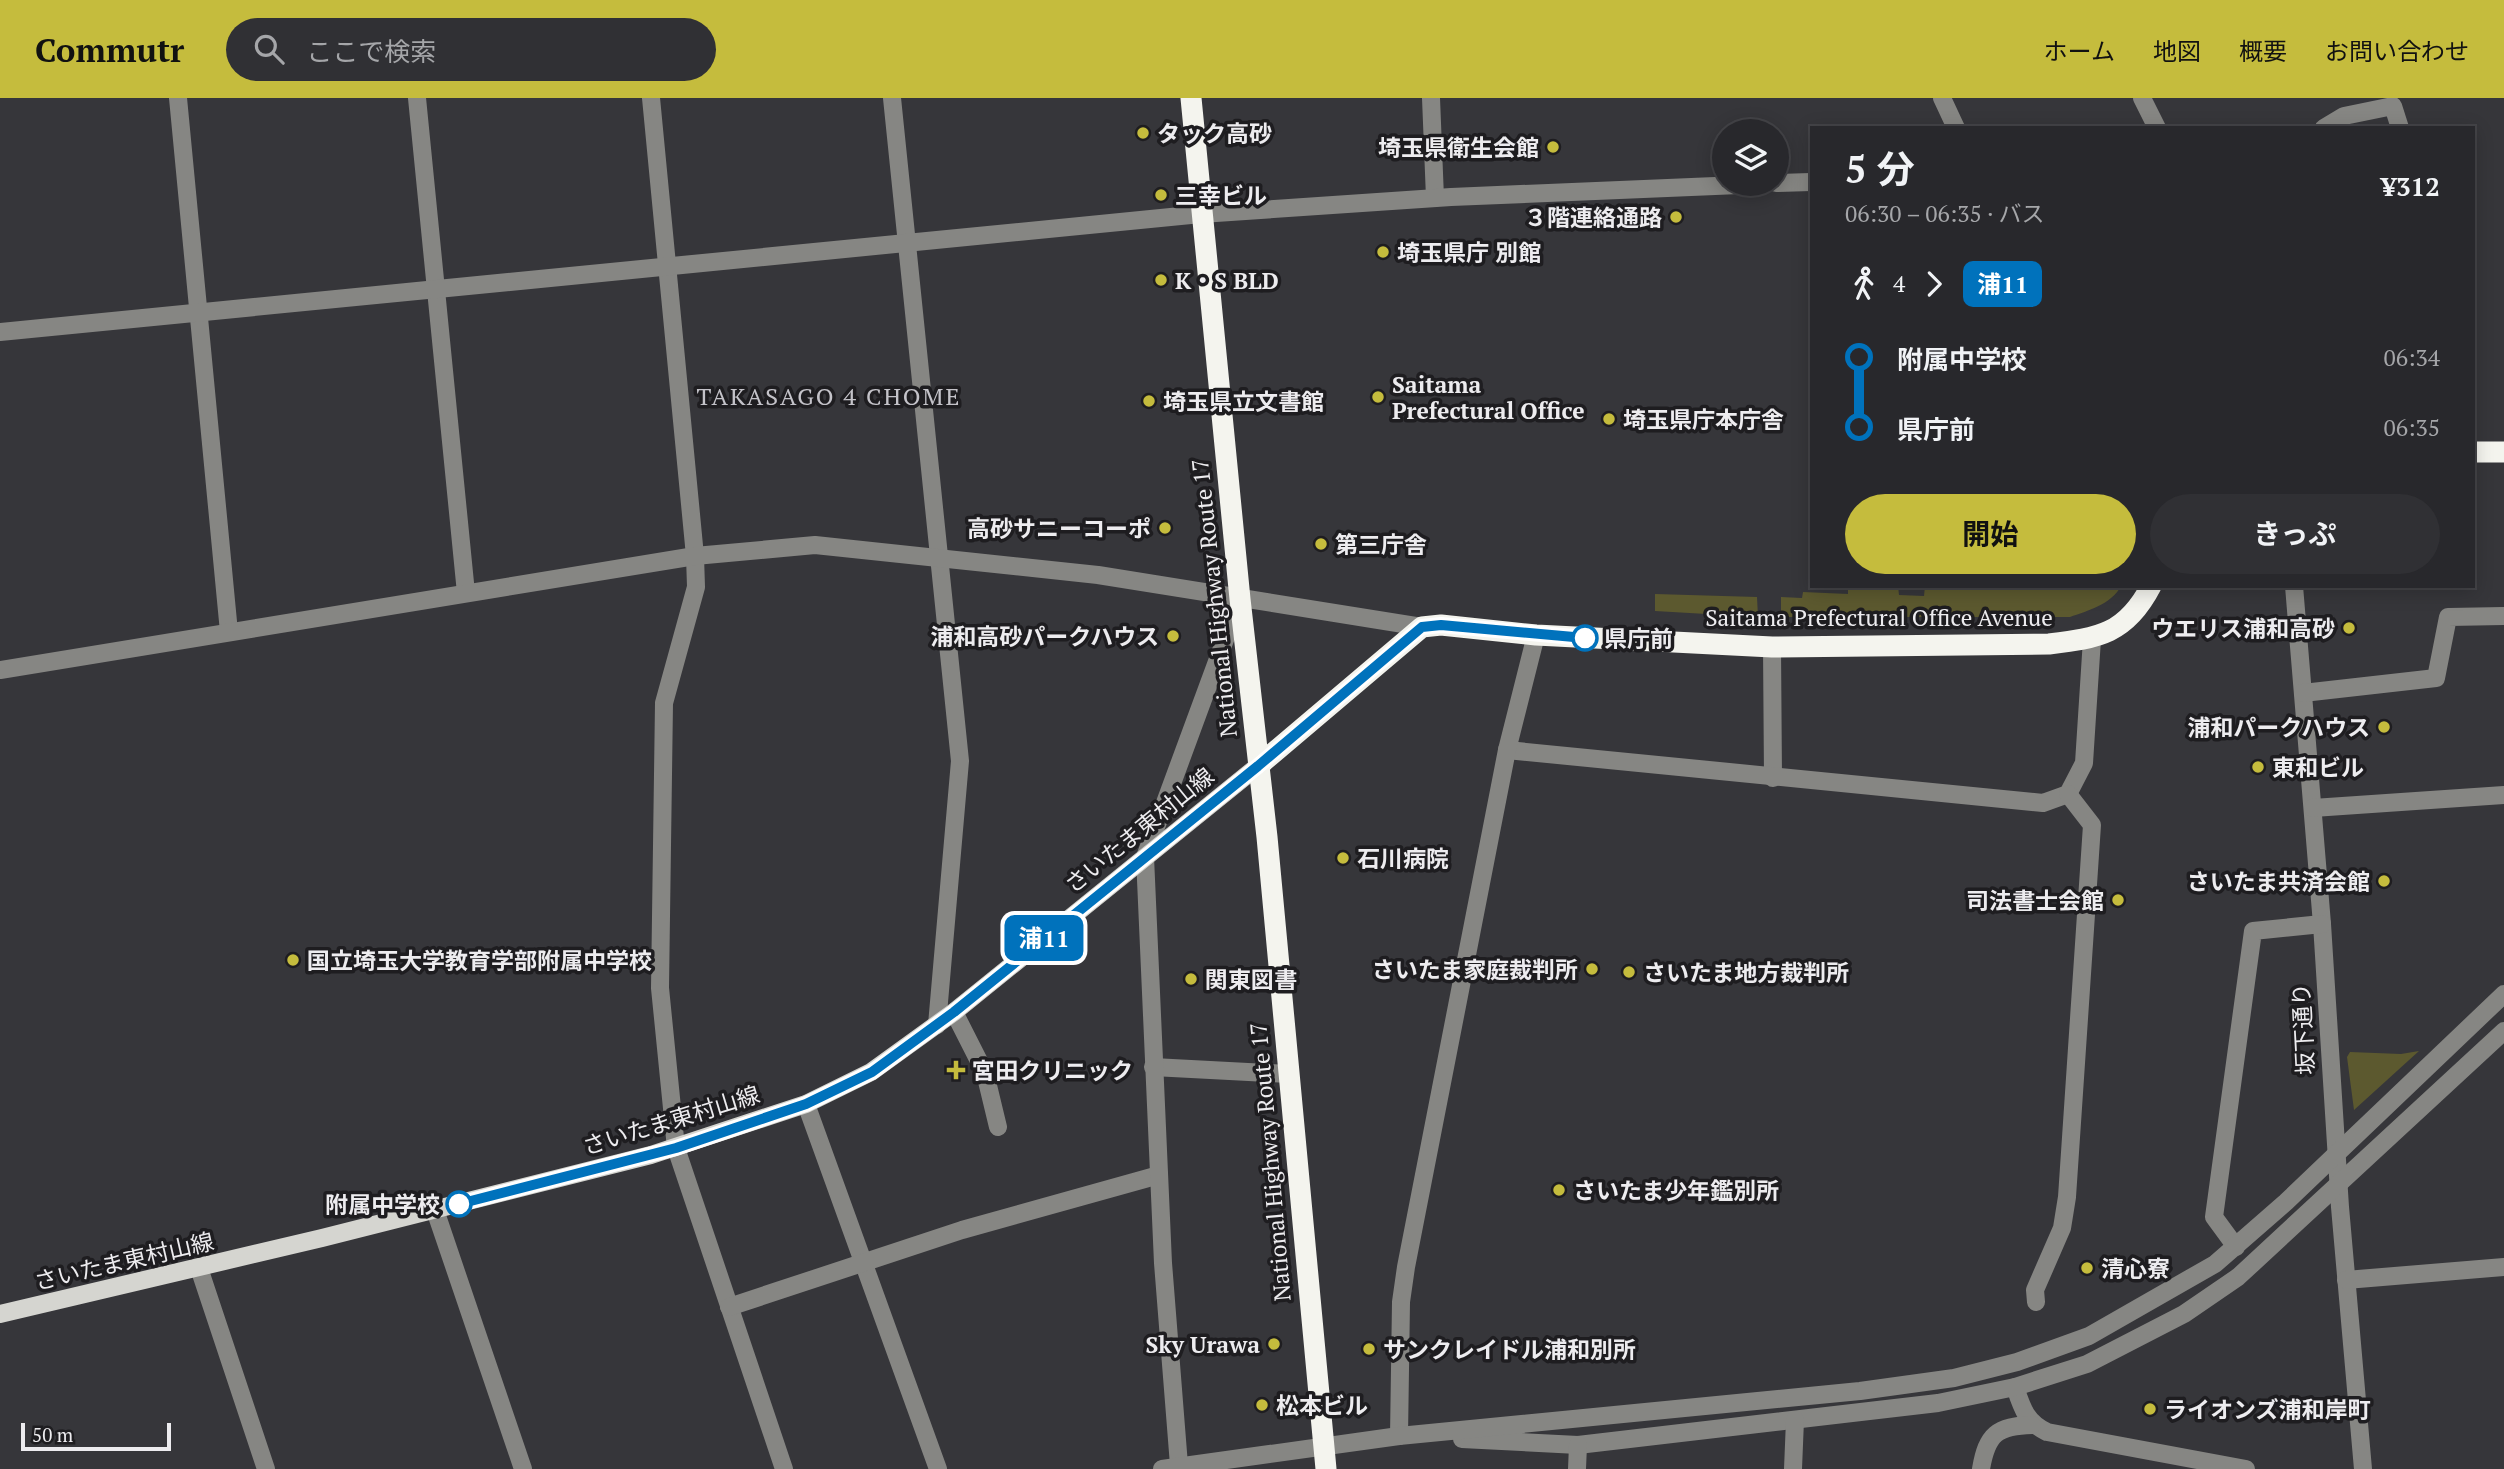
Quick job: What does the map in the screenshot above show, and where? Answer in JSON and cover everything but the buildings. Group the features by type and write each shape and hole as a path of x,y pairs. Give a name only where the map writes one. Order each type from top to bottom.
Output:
{"highway":[{"name":"National Highway Route 17","path":"1191,98 1326,1469"},
{"path":"2475,452 2504,453"},
{"name":"Saitama Prefectural Office Avenue","path":"1422,627 1441,625 1536,635 1772,648 2049,645 2092,639 2115,630 2133,615 2150,588"},
{"path":"1258,766 1422,627"}],"main road":[{"name":"さいたま東村山線","path":"0,1314 199,1268 676,1148 806,1104 872,1072 937,1025 1258,766"}],"street":[{"path":"178,98 229,632"},
{"path":"417,98 466,593"},
{"path":"652,98 696,587 664,703 660,988 676,1148 784,1469"},
{"path":"892,98 909,243 960,761 937,1025"},
{"path":"1431,98 1435,198"},
{"path":"1942,98 1955,126"},
{"path":"2142,98 2156,126"},
{"path":"2327,126 2344,116 2393,106 2399,126"},
{"path":"1789,183 1810,182"},
{"path":"0,332 1201,214 1435,198 1712,186"},
{"path":"0,670 695,556 815,545 941,556 1098,575 1422,627"},
{"name":"坂下通り","path":"2294,588 2322,924 2338,1182 2363,1469"},
{"path":"1240,599 1145,857 1170,1467 1399,1436 1860,1391 1954,1378 2017,1362 2089,1336 2160,1298 2236,1247 2337,1155 2504,994"},
{"path":"2303,693 2436,678 2448,617 2504,616"},
{"path":"1399,1436 1401,1301 1507,750 1536,635"},
{"path":"1507,750 2043,803 2068,793 2084,763 2092,639"},
{"path":"1772,648 1773,778"},
{"path":"2036,1302 2035,1290 2062,1228 2067,1197 2092,825 2068,793"},
{"path":"2313,808 2504,795"},
{"path":"2236,1247 2214,1217 2253,930 2322,924"},
{"path":"954,1012 985,1073 999,1127"},
{"path":"1399,1436 1578,1445 1938,1403 2015,1387 2087,1364 2185,1314 2238,1277 2504,1031"},
{"path":"1153,1067 1288,1074"},
{"path":"806,1104 938,1469"},
{"path":"729,1307 962,1230 1159,1175"},
{"path":"435,1210 523,1469"},
{"path":"2346,1280 2504,1267"},
{"path":"199,1268 267,1469"},
{"path":"2015,1387 2023,1412 2032,1424 2047,1432 2246,1469"},
{"path":"1793,1469 1795,1420"},
{"path":"1981,1469 1985,1447 1994,1435 2008,1426 2032,1424"},
{"path":"1577,1469 1578,1445"}],"shaded area":[{"path":"1848,588 1898,588 1899,595 1924,596 1925,588 2120,588 2112,598 2070,617 1876,617 1876,613 1864,613 1863,617 1781,617 1781,597 1802,598 1803,592 1848,594"},
{"path":"1655,594 1757,597 1758,617 1655,611"},
{"path":"2419,1051 2354,1110 2347,1057 2350,1052 2401,1054"}],"bus line":[{"name":"浦11","path":"459,1204 676,1148 806,1104 872,1072 954,1012 1258,766 1422,627 1441,625 1585,638"}],"place":[{"name":"タック高砂","path":"1143,133"},
{"name":"埼玉県衛生会館","path":"1553,147"},
{"name":"三幸ビル","path":"1161,195"},
{"name":"３階連絡通路","path":"1676,217"},
{"name":"埼玉県庁 別館","path":"1383,252"},
{"name":"K・S BLD","path":"1161,280"},
{"name":"Saitama Prefectural Office","path":"1378,397"},
{"name":"埼玉県立文書館","path":"1149,401"},
{"name":"埼玉県庁本庁舎","path":"1609,419"},
{"name":"高砂サニーコーポ","path":"1165,528"},
{"name":"第三庁舎","path":"1321,544"},
{"name":"ウエリス浦和高砂","path":"2349,628"},
{"name":"浦和高砂パークハウス","path":"1173,636"},
{"name":"県庁前","path":"1585,638"},
{"name":"浦和パークハウス","path":"2384,727"},
{"name":"東和ビル","path":"2258,767"},
{"name":"石川病院","path":"1343,858"},
{"name":"さいたま共済会館","path":"2384,881"},
{"name":"司法書士会館","path":"2118,900"},
{"name":"国立埼玉大学教育学部附属中学校","path":"293,960"},
{"name":"さいたま家庭裁判所","path":"1592,969"},
{"name":"さいたま地方裁判所","path":"1629,972"},
{"name":"関東図書","path":"1191,979"},
{"name":"宮田クリニック","path":"956,1070"},
{"name":"さいたま少年鑑別所","path":"1559,1190"},
{"name":"附属中学校","path":"459,1204"},
{"name":"清心寮","path":"2087,1268"},
{"name":"Sky Urawa","path":"1274,1344"},
{"name":"サンクレイドル浦和別所","path":"1369,1349"},
{"name":"松本ビル","path":"1262,1405"},
{"name":"ライオンズ浦和岸町","path":"2150,1409"}],"district":[{"name":"TAKASAGO 4 CHOME","path":"829,396"}]}
